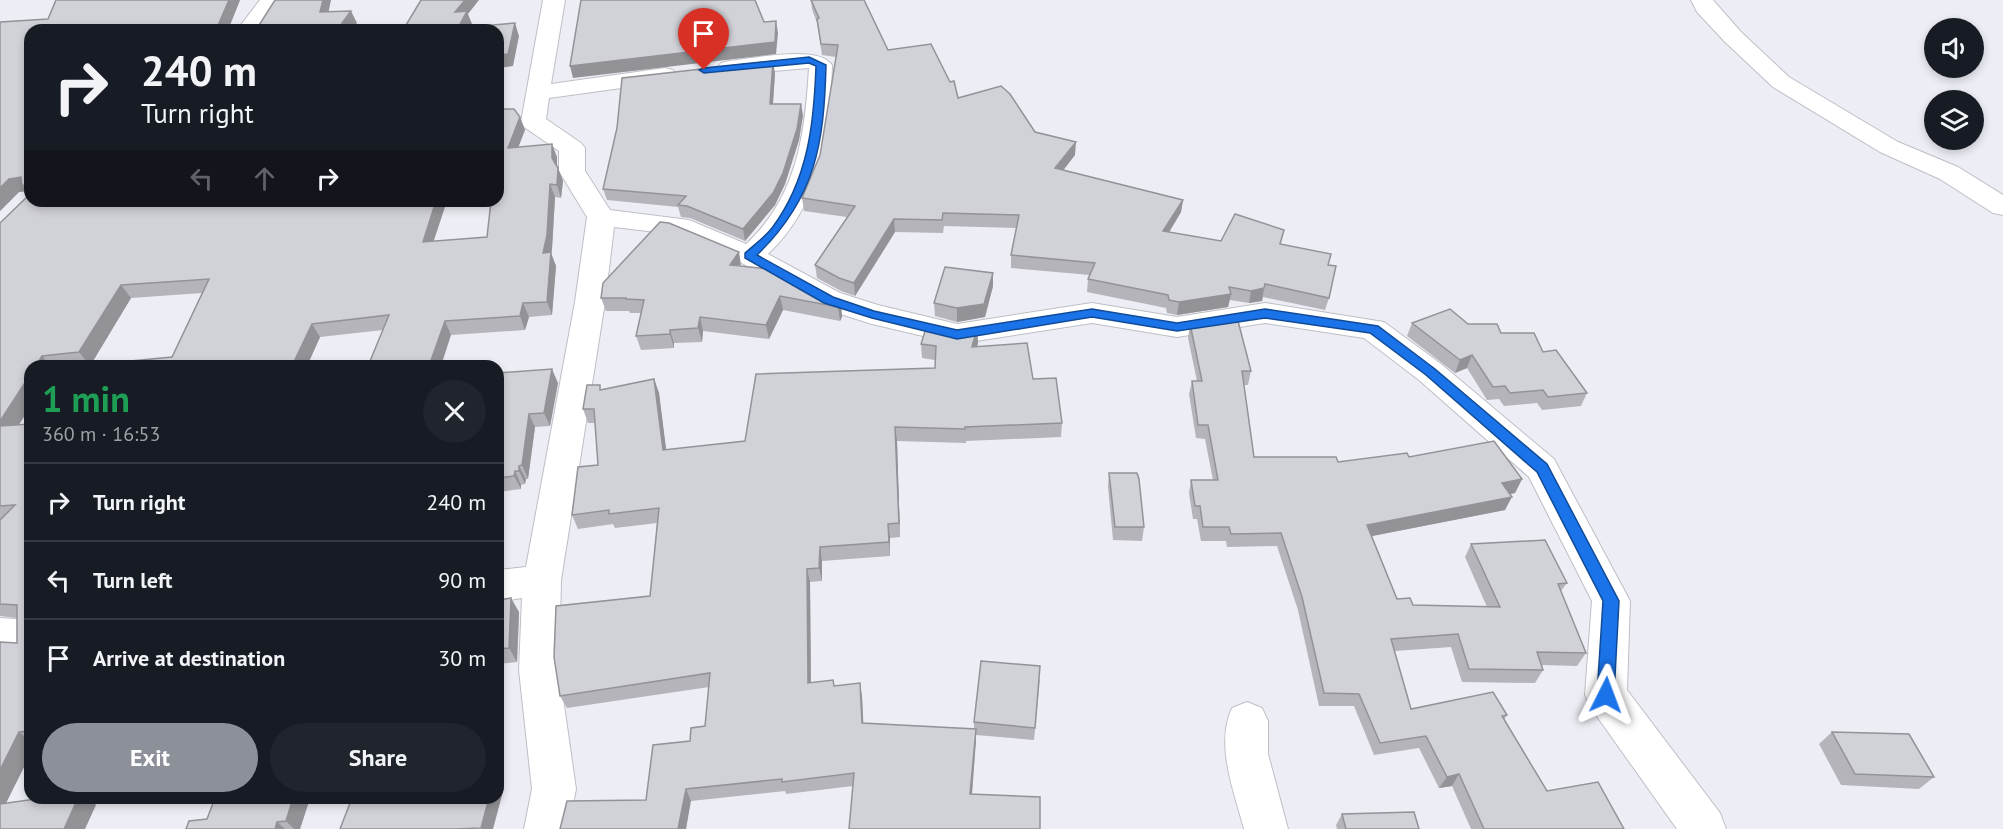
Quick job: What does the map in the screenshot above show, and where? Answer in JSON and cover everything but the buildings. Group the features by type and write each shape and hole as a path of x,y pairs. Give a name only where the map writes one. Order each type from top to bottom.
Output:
{"street":[{"path":"253,24 268,4 280,0"},
{"path":"546,829 554,789 539,670 542,580 590,302 601,217 572,171 572,148 533,122 554,0"},
{"path":"1702,0 1705,7 1733,37 1781,82 1889,147 1948,173 2003,207"},
{"path":"537,93 698,71 809,60 821,65 820,100 812,158 797,198 775,231 750,256"},
{"path":"601,217 679,226 750,256 829,300 872,314 957,334 1092,313 1177,327 1265,314 1373,329 1430,372 1542,468 1611,601 1606,695 1704,829"},
{"path":"504,585 542,580"},
{"path":"0,635 24,637"},
{"path":"1247,721 1247,754 1266,829"}],"route":[{"path":"704,70 809,60 821,65 820,100 812,158 797,198 775,231 750,256 829,300 872,314 914,322 957,334 1018,327 1092,313 1177,327 1265,314 1373,329 1430,372 1542,468 1611,601 1606,695"}]}
